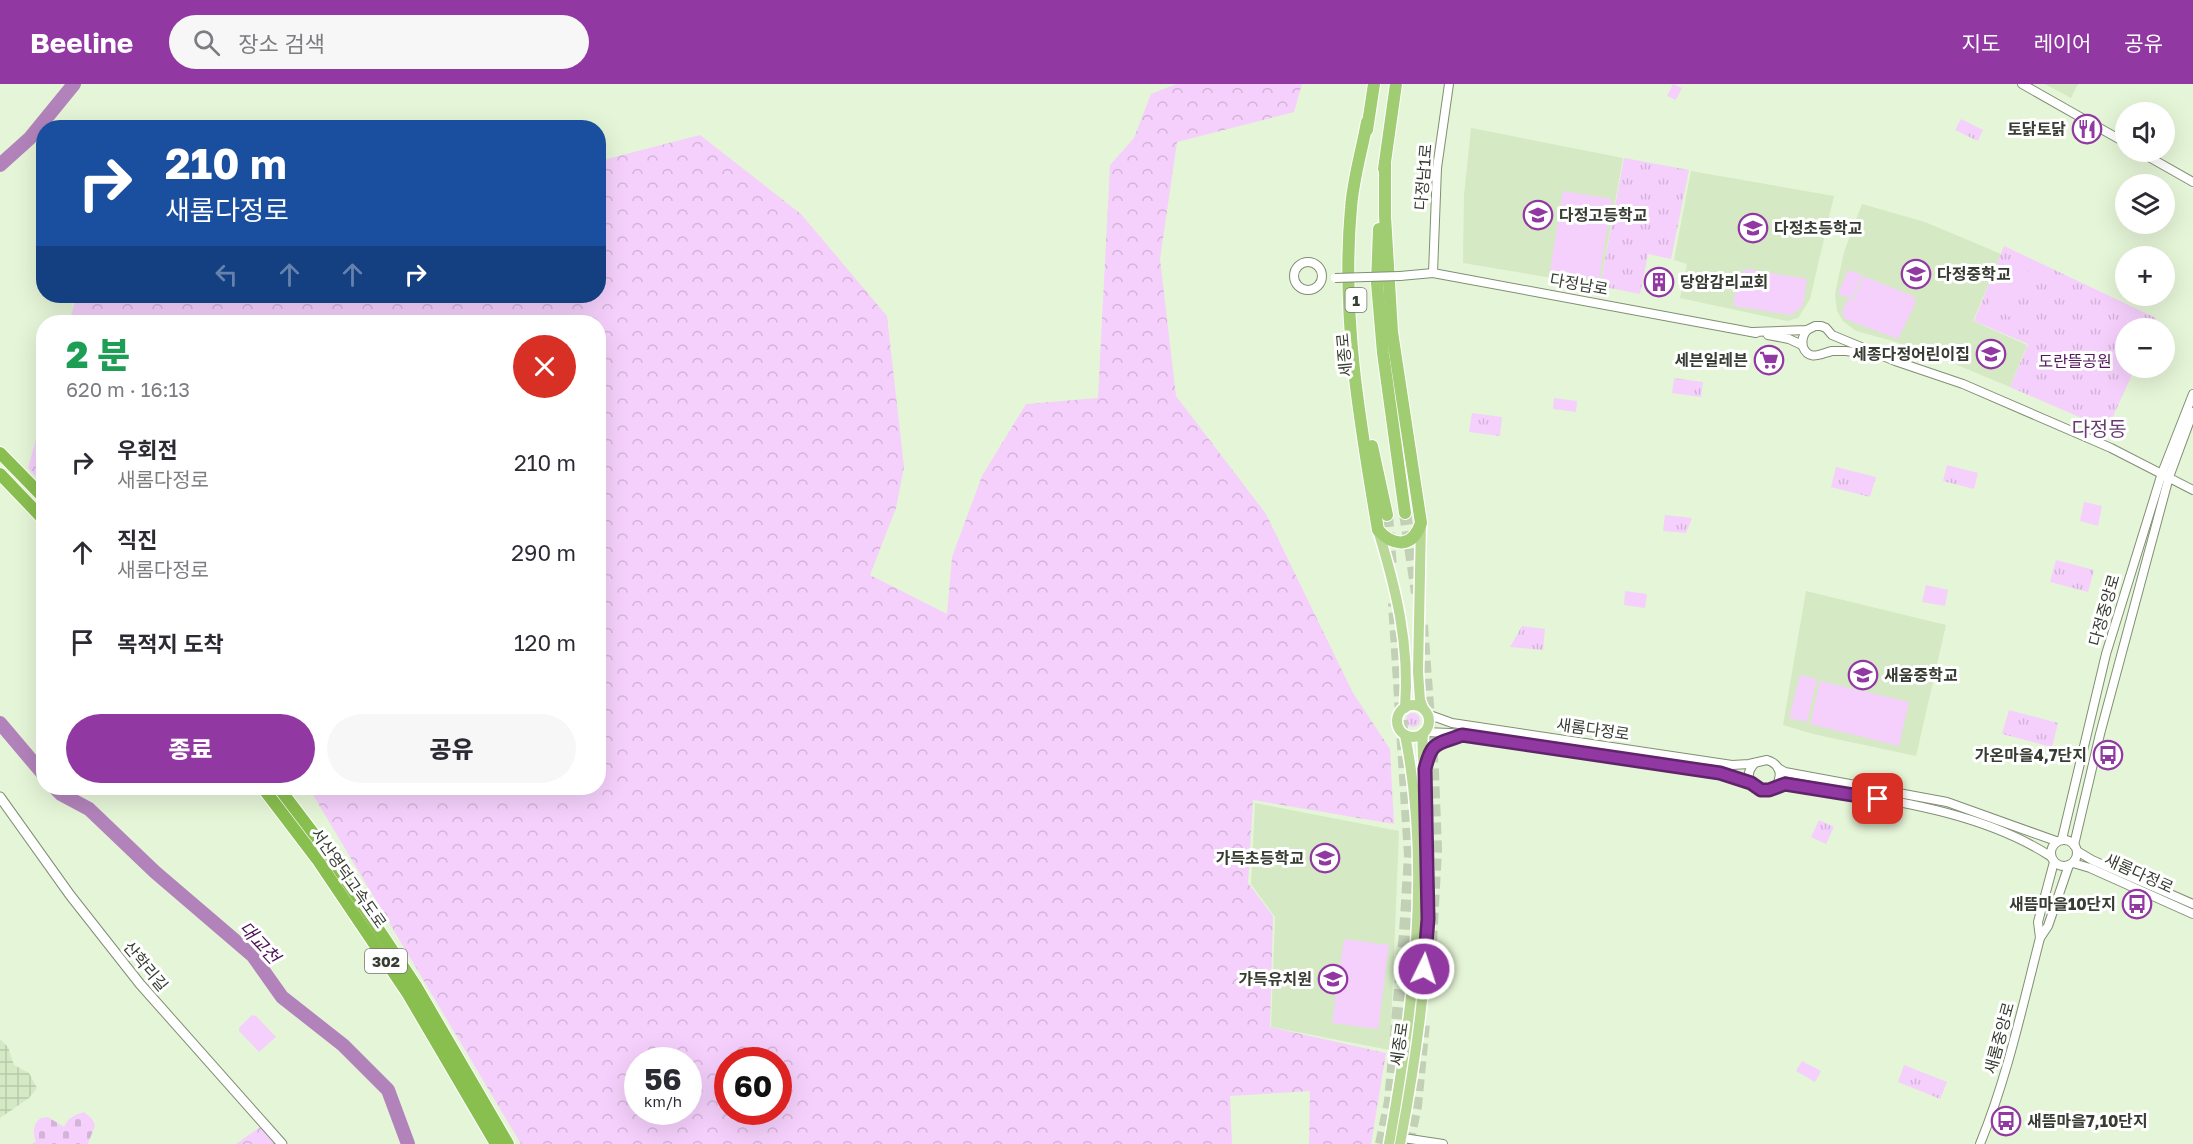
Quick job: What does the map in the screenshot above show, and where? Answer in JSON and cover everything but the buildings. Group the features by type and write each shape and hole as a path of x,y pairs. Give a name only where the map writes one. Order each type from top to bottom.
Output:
{"highway":[{"name":"세종로","path":"1374,84 1359,201 1355,283 1359,357 1371,442 1387,515"},
{"name":"1","path":"1396,84 1380,202 1377,283 1383,353 1405,513"},
{"path":"1368,122 1351,206 1348,259 1351,342 1378,530 1388,540 1398,542 1410,541 1417,535 1421,523 1392,332 1385,216 1385,163"},
{"path":"0,453 36,490"},
{"path":"0,474 36,512"},
{"name":"서산영덕고속도로","path":"268,795 317,859 408,994 496,1144"},
{"name":"서산영덕고속도로","path":"284,795 326,850 416,986 508,1144"}],"main road":[{"path":"1421,523 1418,672 1420,700 1425,711 1429,722 1424,733 1412,737 1405,735 1399,728 1400,713 1413,705 1425,711"},
{"path":"1378,530 1396,588 1406,658 1405,708"},
{"name":"세종로","path":"1395,1140 1414,1054 1427,934 1428,840 1422,747 1424,733"},
{"name":"세종로","path":"1395,1140 1417,917 1418,844 1412,770 1405,735"},
{"path":"1425,769 1428,756 1437,743 1462,735"},
{"name":"산학리길","path":"0,797 70,895 140,984 282,1144"}],"street":[{"name":"다정남1로","path":"1433,273 1437,168 1449,84"},
{"path":"2022,84 2115,137"},
{"path":"2158,162 2193,182"},
{"name":"다정남로","path":"1323,277 1433,273 1752,332"},
{"path":"1752,332 1807,330 1821,326 1832,335 1895,361 1963,384 2111,448 2193,490"},
{"path":"1802,345 1802,339 1807,330"},
{"path":"1752,332 1789,339 1802,345 1813,356 1820,356 1829,351 1847,351 1895,361"},
{"path":"1829,351 1833,340 1832,335"},
{"name":"다정중앙로","path":"2059,840 2106,654 2193,394"},
{"name":"다정중앙로","path":"2075,848 2100,734 2166,475 2193,412"},
{"name":"새롬다정로","path":"1425,711 1452,723 1732,765 1755,763"},
{"name":"새롬다정로","path":"1424,733 1462,735 1720,773 1751,783"},
{"path":"1767,760 1785,772 1947,802 2059,840 2069,840 2075,848 2076,857 2071,864 2060,866 2033,844 1947,813 1800,785 1785,784 1769,790 1761,790 1751,783 1749,774 1755,763 1767,760"},
{"path":"1776,786 1780,779 1778,768"},
{"path":"2052,859 2052,845 2059,840"},
{"name":"새롬다정로","path":"2075,848 2092,860 2193,904"},
{"name":"새롬중앙로","path":"2040,938 2038,922 2052,859"},
{"name":"새롬다정로","path":"2071,864 2108,876 2193,914"},
{"name":"새롬중앙로","path":"1980,1144 1996,1104 2040,938 2048,926 2071,864"},
{"path":"1395,1140 1443,1144"}],"shaded area":[{"path":"2045,84 2078,84 2071,98"},
{"name":"다정고등학교","path":"1471,128 1623,158 1600,286 1463,263 1464,196"},
{"name":"다정초등학교","path":"1691,171 1834,196 1810,299 1798,318 1787,321 1680,298 1687,264 1674,260"},
{"name":"다정중학교","path":"1862,204 1925,222 2001,254 1973,321 2027,345 2010,387 1893,341 1856,331 1843,321 1837,311 1835,294 1844,252"},
{"name":"새움중학교","path":"1806,591 1946,625 1916,756 1813,734 1783,725"},
{"path":"1255,803 1399,831 1390,1050 1271,1027 1275,917 1251,884"},
{"path":"0,1039 8,1047 14,1065 29,1073 37,1088 29,1098 0,1118"}],"green space":[{"path":"1176,84 1302,84 1294,112 1177,142 1160,259 1176,396 1266,514 1353,693 1390,749 1394,824 1253,800 1248,883 1273,916 1270,1027 1386,1053 1371,1144 1309,1144 1310,1091 1230,1096 1232,1144 521,1144 313,795 606,795 606,315 71,315 75,303 606,303 606,159 700,135 801,214 887,316 904,467 896,508 870,575 947,614 952,557 982,476 1026,404 1098,398 1110,165 1134,138 1151,94"},
{"path":"1673,84 1682,88 1676,100 1667,96"},
{"path":"1961,119 1983,130 1978,141 1955,130"},
{"path":"1624,158 1689,170 1671,259 1648,254 1640,294 1600,286"},
{"path":"1620,187 1641,191 1635,227 1613,223"},
{"path":"1563,191 1612,199 1599,279 1550,271"},
{"name":"도란뜰공원","path":"2004,246 2115,299 2115,306 2131,306 2156,318 2115,318 2115,378 2130,378 2110,423 2102,427 2010,387 2028,344 1974,321"},
{"path":"2008,261 2031,272 2010,317 1987,305"},
{"path":"1747,269 1807,279 1803,305 1792,315 1733,306 1739,273"},
{"path":"1848,270 1862,275 1852,299 1838,294"},
{"path":"1863,276 1913,296 1916,302 1898,339 1845,319 1842,312 1848,299 1853,301"},
{"path":"1674,378 1703,382 1701,397 1672,393"},
{"path":"1554,398 1577,401 1576,412 1553,409"},
{"path":"1472,413 1502,417 1500,436 1469,432"},
{"path":"36,439 36,477 28,468"},
{"path":"1947,465 1978,473 1974,489 1943,481"},
{"path":"1836,467 1876,477 1870,497 1831,487"},
{"path":"2084,502 2102,506 2098,526 2080,521"},
{"path":"1665,515 1692,518 1686,533 1663,531"},
{"path":"2056,560 2094,570 2088,592 2050,582"},
{"path":"1926,585 1948,590 1945,606 1922,602"},
{"path":"1625,591 1647,594 1645,608 1624,605"},
{"path":"1522,626 1545,629 1543,650 1510,647"},
{"path":"1800,675 1817,679 1807,722 1789,718"},
{"path":"1820,681 1909,702 1899,746 1810,724"},
{"path":"2009,710 2058,723 2052,747 2002,734"},
{"path":"1413,713 1418,715 1420,720 1418,725 1413,727 1408,725 1406,720 1408,715"},
{"path":"1819,820 1834,827 1826,844 1811,837"},
{"path":"1344,939 1389,945 1378,1029 1332,1023"},
{"path":"252,1015 256,1016 276,1037 259,1052 239,1031 239,1028"},
{"path":"1802,1061 1821,1071 1815,1082 1796,1071"},
{"path":"1904,1065 1947,1082 1940,1099 1898,1082"},
{"path":"84,1112 95,1125 88,1144 32,1144 36,1141 35,1125 41,1118 48,1117 64,1127 72,1117"},
{"path":"264,1124 277,1144 236,1144"}],"waterway":[{"name":"대교천","path":"45,120 74,84"},
{"name":"대교천","path":"0,165 36,131"},
{"name":"대교천","path":"0,723 36,766"},
{"name":"대교천","path":"63,795 89,809 155,872 253,956 282,997 343,1045 388,1090 408,1144"}],"tunnel":[{"path":"1405,513 1417,593"},
{"path":"1387,515 1391,567"},
{"path":"1381,1144 1390,1101 1410,856 1394,603"},
{"path":"1422,625 1433,772 1436,850 1430,961"},
{"path":"1408,1144 1416,1106 1424,1023"}],"place":[{"name":"토닭토닭","path":"2087,129"},
{"name":"다정고등학교","path":"1538,215"},
{"name":"다정초등학교","path":"1753,228"},
{"name":"다정중학교","path":"1916,274"},
{"name":"당암감리교회","path":"1659,282"},
{"name":"세종다정어린이집","path":"1991,354"},
{"name":"세븐일레븐","path":"1769,360"},
{"name":"새움중학교","path":"1863,675"},
{"name":"가온마을4,7단지","path":"2108,755"},
{"name":"가득초등학교","path":"1325,858"},
{"name":"새뜸마을10단지","path":"2137,904"},
{"name":"가득유치원","path":"1333,979"},
{"name":"새뜸마을7,10단지","path":"2006,1121"}],"district":[{"name":"다정동","path":"2099,428"}],"route":[{"path":"1424,969 1428,919 1425,769 1428,756 1437,743 1462,735 1720,773 1751,783 1757,789 1765,791 1785,784 1800,785 1878,799"}]}
